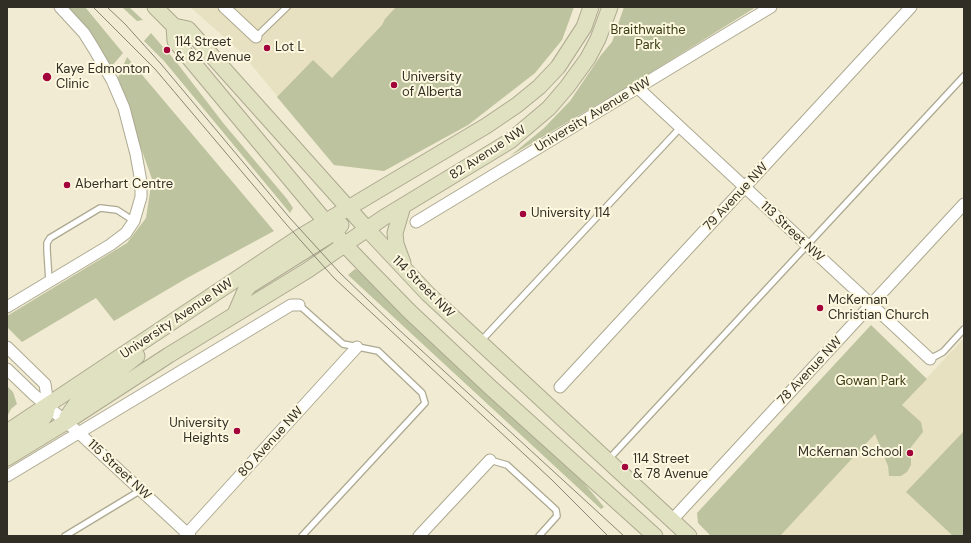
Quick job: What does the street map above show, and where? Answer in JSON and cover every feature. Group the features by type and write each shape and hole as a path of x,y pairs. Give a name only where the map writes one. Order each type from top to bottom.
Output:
{"main road":[{"name":"114 Street NW","path":"155,7 174,26 188,29 412,277 689,536"},
{"name":"82 Avenue NW","path":"349,208 486,126 517,105 539,87 558,67 571,49 584,27 591,7"},
{"name":"82 Avenue NW","path":"345,245 403,206 510,141 549,108 567,87 588,58 598,39 610,7"},
{"name":"114 Street NW","path":"174,26 175,41 345,245 409,311 656,536"},
{"path":"403,206 396,225 396,244 399,257 412,277"},
{"name":"University Avenue NW","path":"7,432 155,334 331,227 349,208"},
{"path":"235,314 245,291 250,286 331,227"},
{"name":"University Avenue NW","path":"7,458 66,422 145,370 308,270 345,245"},
{"path":"66,422 68,413 76,404 141,354 155,334"},
{"path":"7,446 40,423 46,414 48,405"}],"street":[{"path":"7,307 119,239 126,233 134,221 141,197 141,182 134,143 124,108 112,80 84,33 60,7"},
{"path":"224,7 256,37"},
{"name":"University Avenue NW","path":"416,222 771,7"},
{"name":"79 Avenue NW","path":"560,387 912,7"},
{"name":"113 Street NW","path":"638,88 930,359"},
{"name":"78 Avenue NW","path":"672,520 964,204"},
{"path":"7,476 291,305 299,305"},
{"path":"7,347 45,384 48,405"},
{"name":"80 Avenue NW","path":"188,535 357,347"},
{"name":"115 Street NW","path":"7,369 33,394 48,405 79,433 188,535"},
{"path":"419,536 490,460"}],"lane":[{"path":"256,37 287,7"},
{"path":"608,460 964,76"},
{"path":"480,342 680,128"},
{"path":"50,281 47,243 50,238 100,208 117,210 134,221"},
{"path":"299,305 344,344 378,352 422,393 425,403 302,536"},
{"path":"930,359 943,352 964,329"},
{"path":"490,460 507,465 556,510 558,516 539,536"},
{"path":"65,536 141,490"}],"shaded area":[{"name":"University of Alberta","path":"190,7 574,7 562,40 535,73 468,125 384,171 334,165 240,51"},
{"name":"McKernan School","path":"964,338 964,536 780,536 787,528"}],"green space":[{"path":"68,7 85,7 123,53 111,67 83,24"},
{"path":"122,7 129,7 143,20 137,21"},
{"name":"University of Alberta","path":"396,7 574,7 562,40 535,73 468,125 384,171 334,165 277,97 313,60 332,78 382,25 385,19"},
{"name":"Braithwaithe Park","path":"624,7 756,7 634,83 510,156 544,128 570,101 601,55 612,42"},
{"path":"151,33 163,47 162,48 167,51 177,63 224,124 287,199 293,208 290,213 164,61 144,41"},
{"path":"127,57 274,231 187,278 114,321 96,298 22,342 7,327 7,316 127,243 146,218 152,179 117,80"},
{"path":"355,269 362,273 574,471 604,507 601,509 348,275"},
{"name":"Gowan Park","path":"871,325 927,379 902,405 921,422 923,432 911,447 911,465 907,472 901,476 889,476 888,466 875,434 780,536 711,536 698,523 697,513"},
{"path":"7,386 13,392 17,404 11,409 7,417"},
{"path":"964,431 964,536 953,536 906,492"}],"tram line":[{"path":"93,7 155,69 286,224 334,278 552,480 608,536"},
{"path":"107,7 125,24 161,64 289,217 340,273 397,328 624,536"}],"place":[{"name":"Lot L","path":"267,48"},
{"name":"114 Street & 82 Avenue","path":"167,50"},
{"name":"Kaye Edmonton Clinic","path":"47,77"},
{"name":"University of Alberta","path":"394,85"},
{"name":"Aberhart Centre","path":"67,185"},
{"name":"University 114","path":"523,214"},
{"name":"McKernan Christian Church","path":"820,308"},
{"name":"University Heights","path":"237,431"},
{"name":"McKernan School","path":"910,453"},
{"name":"114 Street & 78 Avenue","path":"625,467"}]}
